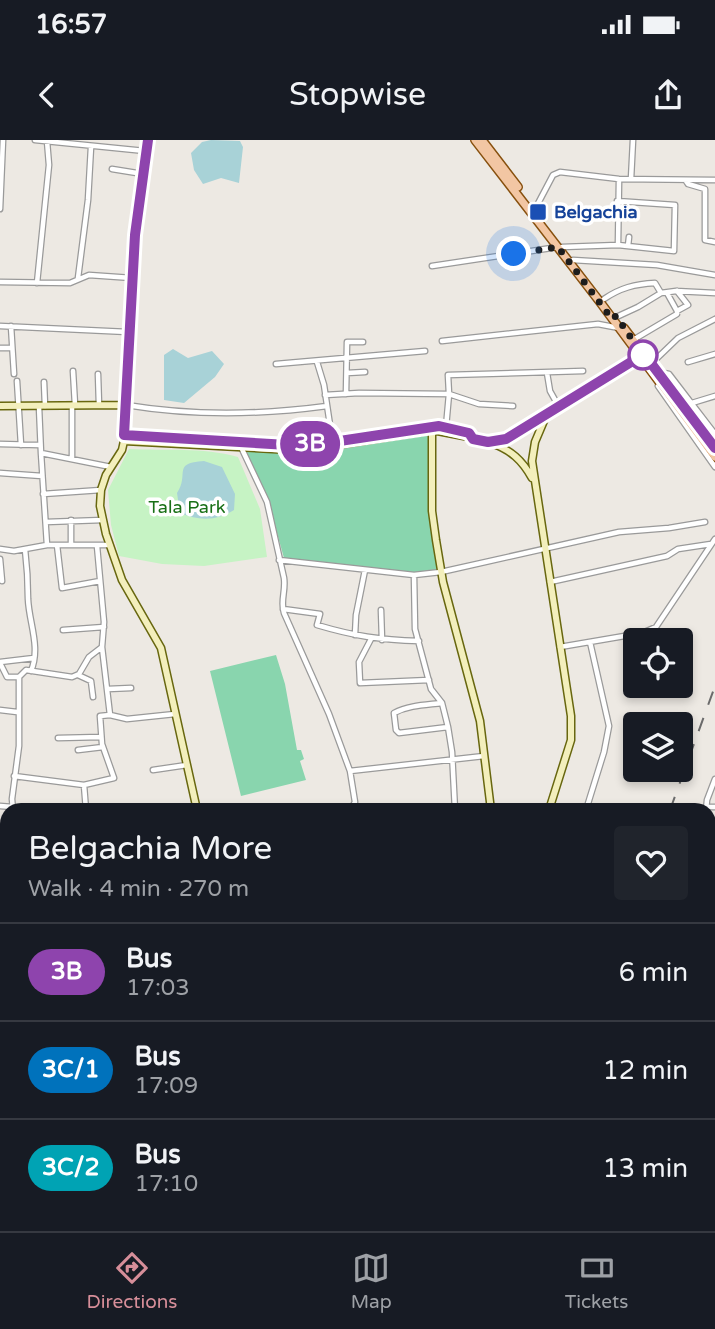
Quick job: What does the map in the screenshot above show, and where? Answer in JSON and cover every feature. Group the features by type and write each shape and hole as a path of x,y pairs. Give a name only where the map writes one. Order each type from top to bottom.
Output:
{"main road":[{"path":"475,140 534,212"},
{"path":"482,140 560,247 715,448"},
{"path":"560,247 604,299 614,318"},
{"path":"621,327 642,355"},
{"path":"650,365 658,372 714,462"}],"street":[{"path":"0,209 4,140"},
{"path":"35,140 145,151"},
{"path":"148,140 135,235 124,438 117,461 111,467 101,490 103,520 122,580 161,648 195,803"},
{"path":"631,179 633,140"},
{"path":"37,284 49,165 47,141"},
{"path":"78,279 91,147"},
{"path":"112,169 143,174"},
{"path":"534,212 557,172 619,179 715,180"},
{"path":"618,245 619,179"},
{"path":"685,180 688,184 705,189 705,240 715,242"},
{"path":"432,266 560,247 618,245 674,251 675,205 617,201"},
{"path":"628,246 629,237"},
{"path":"573,260 657,265 715,275"},
{"path":"0,282 70,283 89,275 132,278"},
{"path":"604,299 619,289 639,283 655,283 677,311"},
{"path":"633,340 659,326 688,305 676,291"},
{"path":"614,318 664,293 715,293"},
{"path":"714,462 653,379 650,365 678,338 715,319"},
{"path":"442,341 598,324 621,327"},
{"path":"0,326 128,332"},
{"path":"11,326 14,374"},
{"path":"346,394 347,342 363,342"},
{"path":"0,348 11,348"},
{"path":"276,364 425,351"},
{"path":"688,362 715,354"},
{"path":"488,442 506,439 642,355"},
{"path":"317,362 326,395 333,444"},
{"path":"446,429 449,374 466,377 583,371"},
{"path":"72,459 73,372"},
{"path":"347,373 365,372"},
{"path":"658,372 669,374 715,434"},
{"path":"547,373 552,395 559,407"},
{"path":"98,374 99,405"},
{"path":"17,381 20,445"},
{"path":"44,382 39,445 47,545"},
{"path":"326,395 449,394 479,404 513,406"},
{"path":"692,403 715,396"},
{"path":"0,406 125,405 211,414 259,414 327,407"},
{"path":"545,416 532,461 571,716 571,740 551,803"},
{"path":"124,438 291,450 446,429 501,447 522,462 535,482"},
{"path":"333,444 446,429"},
{"path":"432,430 432,511 441,572 475,698 490,803"},
{"path":"0,444 39,445"},
{"path":"241,445 267,502 285,590 281,603 329,714 350,771 354,803"},
{"path":"41,453 111,467"},
{"path":"0,472 42,476"},
{"path":"43,494 101,490"},
{"path":"71,520 72,545"},
{"path":"46,522 103,520"},
{"path":"279,560 414,575 441,572 619,532 705,522"},
{"path":"550,582 648,561 667,556 678,549 713,542"},
{"path":"560,647 642,633 656,627 713,542"},
{"path":"0,549 14,551 47,545 109,545"},
{"path":"57,545 62,587 100,581"},
{"path":"97,546 104,627 102,647 110,715"},
{"path":"25,549 30,590 28,599 34,626 34,658 31,671"},
{"path":"0,559 2,581"},
{"path":"355,635 365,570"},
{"path":"414,575 415,629 431,690 442,703 449,727 455,803"},
{"path":"283,609 320,614 317,625 371,639 419,640"},
{"path":"381,610 382,640"},
{"path":"63,630 104,627"},
{"path":"371,639 359,662 360,683 429,680"},
{"path":"588,803 609,726 590,642"},
{"path":"77,675 89,657 102,647"},
{"path":"19,677 7,677 0,662 34,658"},
{"path":"13,803 19,746 19,677 26,670 60,677 77,675 90,681 93,697"},
{"path":"108,690 131,688"},
{"path":"442,703 397,711 394,713 396,730 399,733 449,727"},
{"path":"0,710 17,712"},
{"path":"14,776 84,785 114,778 103,747 100,716 127,719 176,713"},
{"path":"58,738 101,737"},
{"path":"78,750 103,747"},
{"path":"350,771 484,756"},
{"path":"153,770 187,765"},
{"path":"708,803 715,779"},
{"path":"84,785 85,803"}],"green space":[{"path":"429,436 429,483 437,570 414,573 284,558 262,487 241,448 270,452"},
{"name":"Tala Park","path":"129,449 197,451 238,457 260,509 267,557 204,566 162,564 119,556 111,525 108,490"},
{"path":"276,655 285,684 297,750 301,750 304,759 300,761 306,780 241,796 210,671"}],"water":[{"path":"240,141 243,147 239,183 221,178 203,184 194,170 191,153 202,142"},
{"path":"173,349 188,358 212,351 224,364 215,377 184,403 164,400 164,355"},
{"path":"204,461 222,467 235,494 234,510 228,514 201,518 180,513 177,493 184,467"}],"railway":[{"path":"673,803 715,686"}],"bus line":[{"name":"3B","path":"148,140 135,235 124,435 288,445 333,442 446,426 469,433 473,439 495,442 506,439 545,416 644,354 715,448"}],"place":[{"name":"Belgachia","path":"538,212"}],"route":[{"path":"514,254 558,247 612,319 616,316 643,355"}]}
